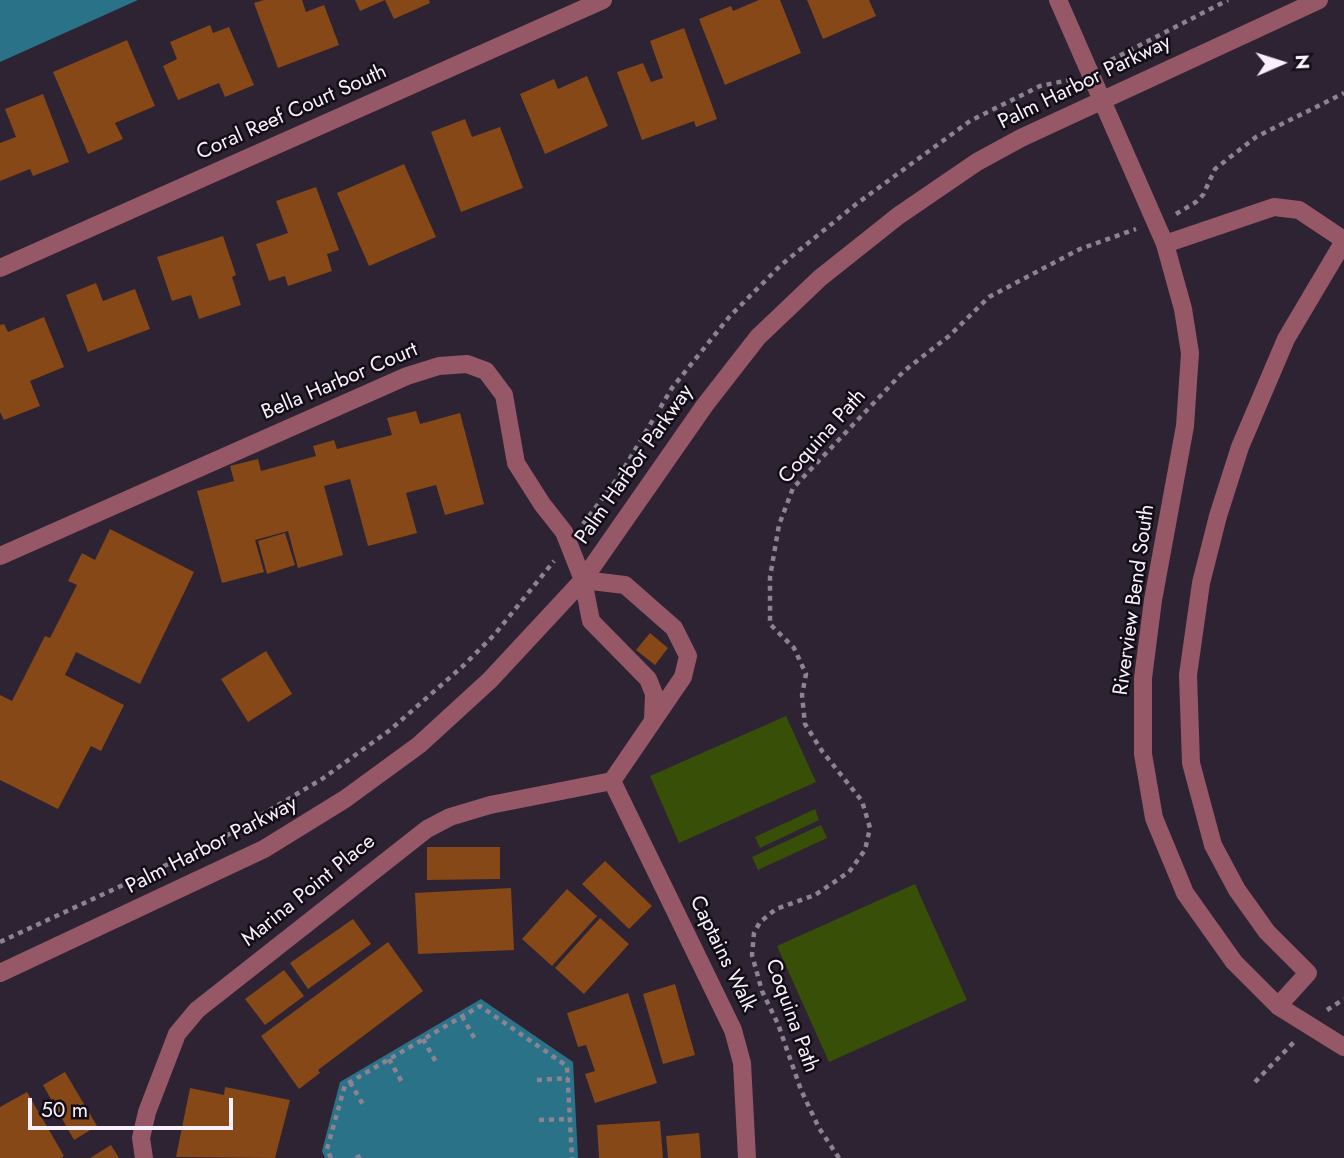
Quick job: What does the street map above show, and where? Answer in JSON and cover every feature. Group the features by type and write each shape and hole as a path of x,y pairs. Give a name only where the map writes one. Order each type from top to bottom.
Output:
{"street":[{"name":"Coral Reef Court South","path":"0,268 603,0"},
{"name":"Riverview Bend South","path":"1058,0 1165,244 1183,309 1190,377 1181,453 1146,654 1142,728 1145,778 1160,836 1185,893 1234,962 1278,1006 1344,1047"},
{"name":"Palm Harbor Parkway","path":"0,972 236,864 345,799 419,745 491,680 583,580 734,365 791,304 862,243 937,188 1010,144 1101,98 1320,0"},
{"path":"1165,244 1274,207 1299,210 1344,240 1295,321 1264,386 1240,447 1218,516 1201,583 1188,675 1191,764 1213,845 1237,890 1267,932 1308,974 1278,1006"},
{"name":"Bella Harbor Court","path":"0,556 407,376 454,363 467,364 486,371 505,394 516,463 564,532 583,580 591,621 648,679 654,694 653,719"},
{"path":"583,580 625,585 659,612 684,642 688,656 683,677 612,781"},
{"name":"Marina Point Place","path":"144,1158 141,1145 144,1122 177,1034 190,1015 426,828 490,805 612,781"},
{"name":"Captains Walk","path":"612,781 733,1030 742,1063 747,1158"}],"path":[{"path":"1111,60 1228,0"},
{"path":"1172,216 1196,202 1216,169 1256,136 1344,93"},
{"name":"Coquina Path","path":"839,1158 819,1128 801,1090 778,1024 762,991 752,955 754,933 760,922 776,909 815,895 849,872 865,850 870,828 862,801 822,751 805,724 802,695 806,674 794,648 770,624 769,577 779,525 793,488 904,371 949,336 989,297 1080,248 1140,228"},
{"path":"0,942 216,842 322,779 390,730 463,666 495,634 547,570"},
{"path":"1321,1014 1344,999"},
{"path":"331,1158 327,1149 345,1085 480,1006 567,1066 572,1158 566,1158"},
{"path":"462,1016 476,1041"},
{"path":"423,1039 438,1064"},
{"path":"1255,1082 1297,1039"},
{"path":"389,1059 403,1084"},
{"path":"537,1080 568,1079"},
{"path":"350,1082 365,1108"},
{"path":"539,1121 570,1119"},
{"path":"356,1158 362,1155"}],"green space":[{"path":"786,716 816,782 679,843 650,776"},
{"path":"815,809 819,820 760,848 755,837"},
{"path":"821,825 827,838 758,870 752,857"},
{"path":"915,884 967,1000 829,1062 777,946"}],"water":[{"path":"0,0 138,0 0,62"},
{"path":"481,999 573,1062 578,1158 325,1158 322,1151 340,1082"}],"building":[{"path":"264,0 302,0 306,12 324,5 339,45 278,68 254,3"},
{"path":"355,0 385,0 360,11"},
{"path":"385,0 429,0 430,3 394,19"},
{"path":"759,0 780,0 801,53 725,85 699,19 731,6 733,11"},
{"path":"807,0 869,0 876,16 823,39"},
{"path":"210,25 213,33 229,27 254,85 225,97 219,83 178,100 163,66 177,59 170,42"},
{"path":"684,28 717,119 696,127 694,121 642,140 617,72 643,63 651,82 663,78 650,41"},
{"path":"127,40 155,106 115,123 123,139 88,154 53,72"},
{"path":"587,76 608,126 545,154 520,94 554,79 558,89"},
{"path":"43,94 69,162 33,176 30,169 0,181 0,143 16,137 5,109"},
{"path":"465,119 472,137 500,127 523,188 461,212 431,132"},
{"path":"404,164 436,237 369,266 337,193"},
{"path":"316,187 339,250 327,254 332,271 288,286 285,276 269,281 256,244 288,233 276,201"},
{"path":"223,236 236,275 232,277 241,305 199,319 191,295 172,301 157,257"},
{"path":"96,283 103,301 135,289 150,329 88,352 66,295"},
{"path":"44,317 64,367 30,381 40,406 4,420 0,412 0,325 4,324 8,332"},
{"path":"416,411 420,424 460,413 484,504 445,515 436,485 406,493 417,533 368,546 350,479 324,486 343,555 298,568 288,531 255,540 264,572 222,583 197,491 234,481 230,466 258,459 261,471 316,456 313,446 334,440 337,449 392,435 387,418"},
{"path":"110,529 194,572 140,684 76,652 65,675 124,705 101,751 91,746 58,809 0,780 0,695 12,701 45,636 50,638 77,585 68,581 82,553 95,560"},
{"path":"285,533 295,565 267,574 258,541"},
{"path":"650,633 668,648 655,665 636,650"},
{"path":"266,651 292,694 248,722 221,679"},
{"path":"427,847 500,847 500,879 427,880"},
{"path":"605,861 652,906 629,929 582,884"},
{"path":"511,888 514,950 418,954 415,893"},
{"path":"567,889 597,916 552,966 522,939"},
{"path":"600,918 629,944 584,994 555,968"},
{"path":"353,919 371,944 308,989 290,963"},
{"path":"388,942 423,991 318,1070 320,1073 299,1089 261,1036"},
{"path":"284,970 304,996 265,1025 245,999"},
{"path":"675,984 695,1055 663,1064 643,994"},
{"path":"628,993 657,1083 595,1103 585,1074 595,1071 586,1045 578,1047 567,1013"},
{"path":"65,1072 97,1126 74,1140 43,1085"},
{"path":"225,1087 290,1100 275,1158 176,1157 190,1088 224,1095"},
{"path":"27,1092 64,1156 61,1158 0,1158 0,1107"},
{"path":"660,1121 663,1158 599,1158 597,1125"},
{"path":"699,1133 701,1158 668,1158 666,1136"},
{"path":"111,1145 119,1158 90,1158"}]}
